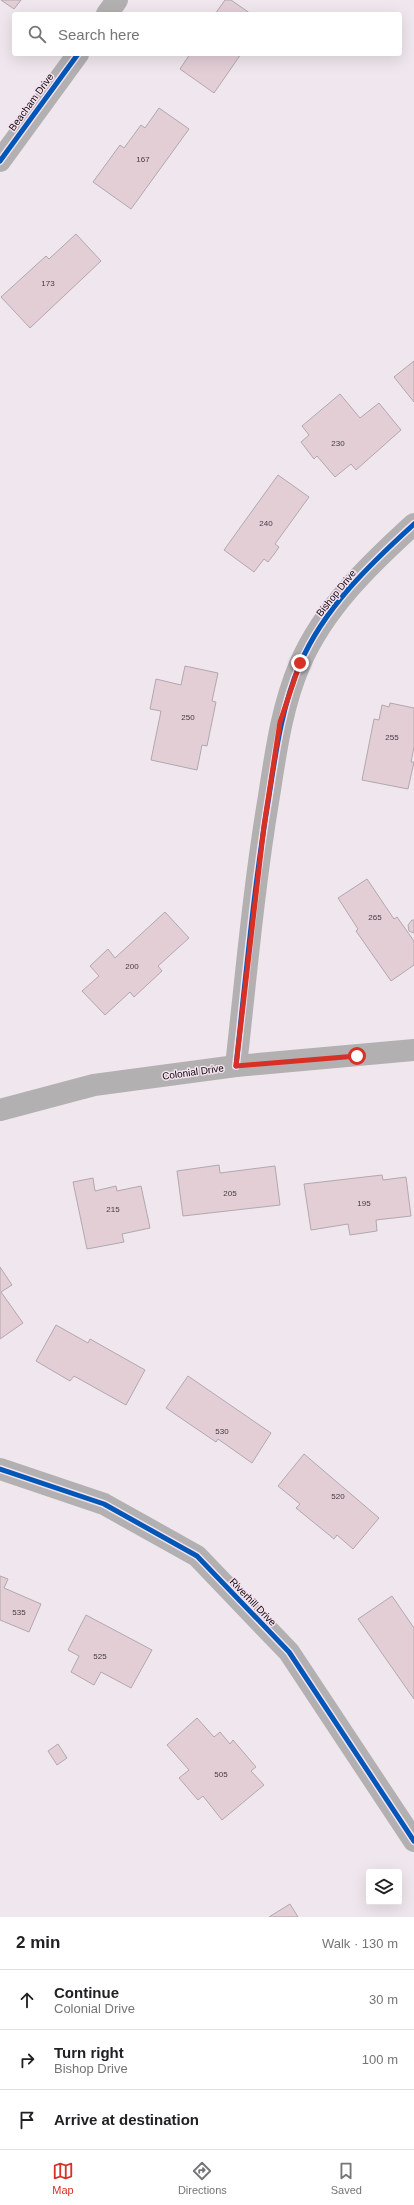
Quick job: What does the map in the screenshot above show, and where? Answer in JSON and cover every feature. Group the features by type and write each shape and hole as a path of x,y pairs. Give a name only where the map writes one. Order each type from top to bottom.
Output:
{"street":[{"path":"108,12 117,0"},
{"name":"Beacham Drive","path":"0,161 77,56"},
{"name":"Bishop Drive","path":"236,1066 264,826 280,722 300,663 325,619 370,564 414,524"},
{"name":"Colonial Drive","path":"0,1110 94,1085 236,1066 414,1050"},
{"name":"Riverhill Drive","path":"0,1469 104,1504 197,1556 288,1652 411,1831"}],"building":[{"path":"1,0 21,0 14,9"},
{"path":"225,0 231,0 248,12 216,12"},
{"path":"189,56 240,56 214,93 180,69"},
{"path":"159,108 189,129 131,209 93,182 120,145 124,148 141,125 145,128"},
{"path":"76,234 101,261 30,328 1,297 46,256 49,259"},
{"path":"414,361 414,402 394,377"},
{"path":"340,394 360,418 379,403 401,430 356,470 351,464 335,477 317,456 314,459 301,442 309,435 302,426"},
{"path":"278,475 309,497 275,544 279,547 275,553 268,562 264,559 254,572 224,550"},
{"path":"185,666 218,673 212,701 216,702 207,746 202,745 197,770 151,760 161,711 150,709 156,679 181,685"},
{"path":"390,703 414,708 414,747 411,762 414,762 408,789 362,780 374,719 379,720 382,705 389,707"},
{"path":"367,879 394,919 397,917 414,941 414,965 391,981 356,931 358,929 338,898"},
{"path":"165,912 189,938 158,966 162,971 134,997 130,992 105,1015 82,991 99,976 90,966 108,949 115,958"},
{"path":"412,920 414,920 414,933 409,931 408,925"},
{"path":"219,1165 220,1173 275,1166 280,1205 183,1216 177,1171"},
{"path":"382,1175 383,1180 406,1177 411,1216 376,1220 377,1231 350,1235 348,1224 311,1230 304,1184"},
{"path":"93,1178 95,1191 116,1186 117,1191 141,1186 150,1228 122,1234 124,1242 87,1249 73,1182"},
{"path":"0,1267 12,1285 1,1292 23,1323 0,1339"},
{"path":"56,1325 88,1343 90,1339 145,1370 126,1405 74,1376 70,1381 36,1361"},
{"path":"188,1376 271,1433 252,1463 218,1439 216,1442 166,1408"},
{"path":"304,1454 379,1518 353,1549 337,1535 334,1539 296,1508 300,1504 278,1486"},
{"path":"0,1576 8,1579 4,1588 41,1604 29,1632 0,1620"},
{"path":"392,1596 414,1628 414,1699 358,1619"},
{"path":"86,1615 152,1650 131,1688 101,1672 94,1685 71,1672 79,1656 68,1650"},
{"path":"197,1718 214,1737 220,1732 230,1744 233,1740 256,1767 251,1771 264,1785 222,1820 203,1796 198,1800 179,1778 189,1770 167,1745"},
{"path":"58,1744 67,1758 57,1765 48,1751"},
{"path":"290,1904 298,1917 269,1917"}],"cycle path":[{"path":"0,161 77,56"},
{"path":"236,1066 259,863 274,762 284,712 294,680 310,644 335,606 365,571 414,524"},
{"path":"0,1469 104,1504 197,1556 289,1652 414,1841"}],"route":[{"path":"300,663 280,722 264,826 236,1066 357,1056"}]}
